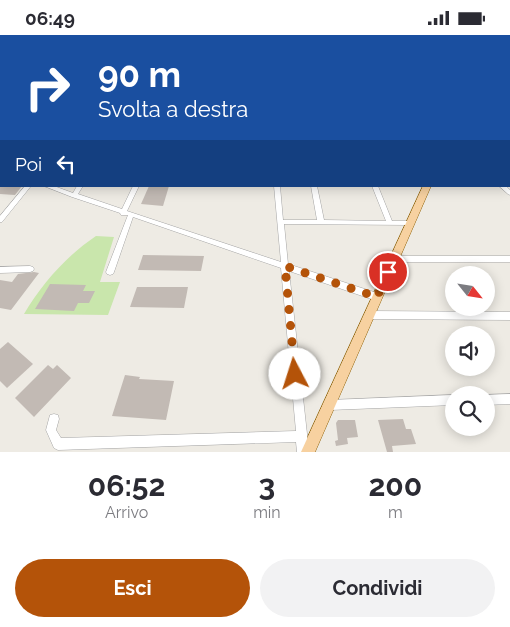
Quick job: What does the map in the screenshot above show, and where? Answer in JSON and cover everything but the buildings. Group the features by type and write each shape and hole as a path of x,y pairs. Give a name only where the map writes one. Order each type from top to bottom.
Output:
{"main road":[{"path":"308,452 427,187"}],"street":[{"path":"0,220 27,187"},
{"path":"50,187 377,297"},
{"path":"74,196 79,187"},
{"path":"123,213 136,187"},
{"path":"278,187 302,452"},
{"path":"314,187 321,222"},
{"path":"375,187 390,223"},
{"path":"110,272 131,215"},
{"path":"281,222 410,223"},
{"path":"393,259 510,259"},
{"path":"0,271 30,269"},
{"path":"369,315 510,316"},
{"path":"495,400 510,399"},
{"path":"330,405 445,400"},
{"path":"54,419 51,430 58,444 301,436"}],"green space":[{"path":"96,236 114,237 100,282 120,282 108,315 24,314 56,271 75,252"}],"route":[{"path":"295,374 285,266 377,297 388,272"}]}
